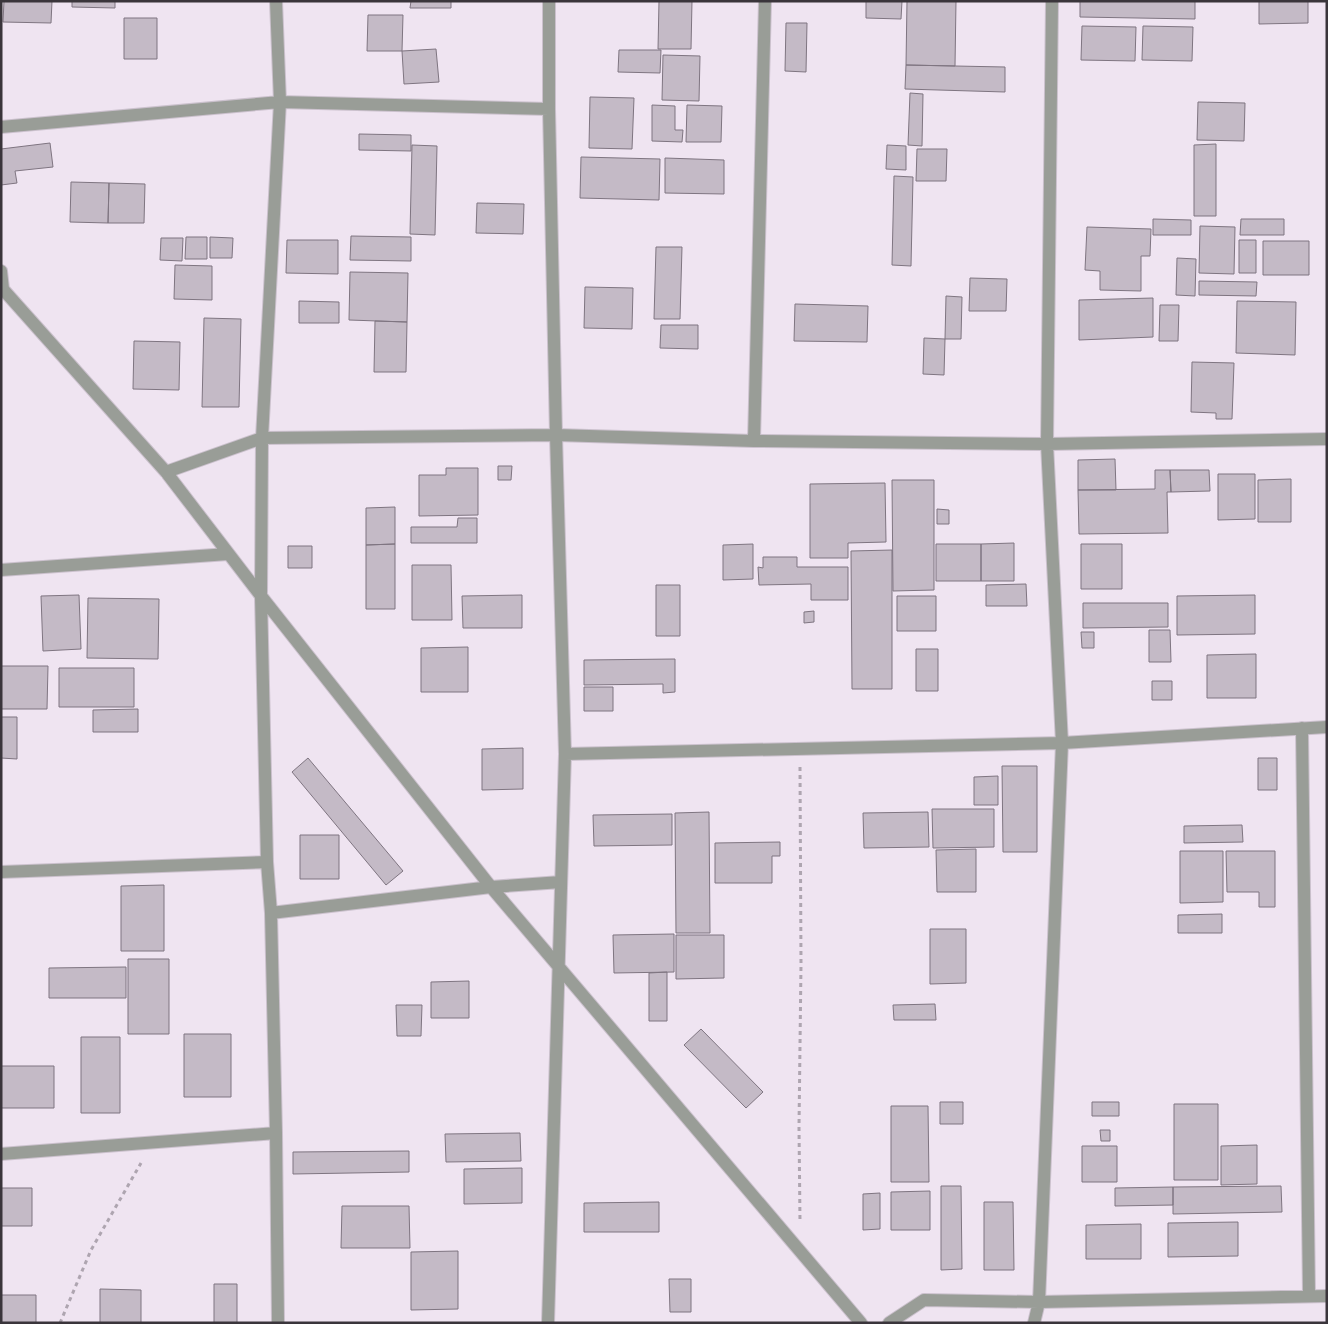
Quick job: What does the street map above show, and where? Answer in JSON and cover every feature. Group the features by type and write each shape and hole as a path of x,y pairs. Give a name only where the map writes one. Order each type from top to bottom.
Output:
{"street":[{"path":"276,1 280,102 262,438 261,596 267,862 271,913 278,1323"},
{"path":"548,1323 565,754 549,110 549,1"},
{"path":"754,441 765,1"},
{"path":"1034,1323 1039,1302 1062,743 1047,444 1052,1"},
{"path":"1,127 280,102 549,110"},
{"path":"1,271 2,288 166,472 228,554 491,887 861,1323"},
{"path":"166,472 262,438 556,435 754,441 1047,444 1327,439"},
{"path":"1,570 228,554"},
{"path":"565,754 1062,743 1327,727"},
{"path":"1302,728 1309,1296"},
{"path":"1,872 267,862"},
{"path":"271,913 491,887 561,882"},
{"path":"1,1154 276,1133"},
{"path":"889,1323 924,1300 1039,1302 1327,1296"}],"path":[{"path":"800,749 800,1252"},
{"path":"60,1323 91,1250 153,1143"}],"building":[{"path":"4,1 52,1 51,23 3,22"},
{"path":"72,1 115,1 115,8 72,7"},
{"path":"411,1 451,1 451,8 410,8"},
{"path":"659,1 692,1 691,49 658,49"},
{"path":"866,1 902,1 901,19 866,18"},
{"path":"907,1 956,1 955,66 906,65"},
{"path":"1080,1 1195,1 1195,19 1080,17"},
{"path":"1259,1 1308,1 1308,23 1259,24"},
{"path":"368,15 403,15 402,51 367,51"},
{"path":"124,18 157,18 157,59 124,59"},
{"path":"786,23 807,23 806,72 785,71"},
{"path":"1082,26 1136,27 1135,61 1081,60"},
{"path":"1143,26 1193,27 1192,61 1142,60"},
{"path":"436,49 439,82 404,84 402,51"},
{"path":"619,50 661,50 660,73 618,72"},
{"path":"663,55 700,56 699,101 662,100"},
{"path":"906,65 1005,67 1005,92 905,89"},
{"path":"910,93 923,94 922,146 908,145"},
{"path":"590,97 634,98 632,149 589,148"},
{"path":"1198,102 1245,103 1244,141 1197,140"},
{"path":"652,105 675,106 675,130 683,130 682,142 652,141"},
{"path":"687,105 722,106 721,142 686,142"},
{"path":"359,134 411,135 411,151 359,150"},
{"path":"50,143 53,167 15,171 17,183 1,185 1,149"},
{"path":"1216,144 1216,216 1194,216 1194,145"},
{"path":"412,145 437,146 435,235 410,234"},
{"path":"887,145 906,146 906,170 886,169"},
{"path":"917,149 947,149 946,181 916,181"},
{"path":"581,157 660,159 659,200 580,198"},
{"path":"665,158 724,160 724,194 665,193"},
{"path":"894,176 913,177 911,266 892,265"},
{"path":"71,182 109,183 108,223 70,222"},
{"path":"109,183 145,184 144,223 108,223"},
{"path":"477,203 524,204 523,234 476,233"},
{"path":"1153,219 1191,220 1191,235 1153,235"},
{"path":"1241,219 1284,219 1284,235 1240,235"},
{"path":"1200,226 1235,227 1234,274 1199,273"},
{"path":"1087,227 1151,229 1150,256 1141,256 1141,291 1100,290 1100,271 1085,270"},
{"path":"351,236 411,237 411,261 350,260"},
{"path":"186,237 207,237 207,259 185,259"},
{"path":"210,237 233,238 232,258 210,258"},
{"path":"161,238 183,238 182,261 160,260"},
{"path":"287,240 338,240 338,274 286,273"},
{"path":"1239,240 1256,240 1256,273 1239,273"},
{"path":"1263,241 1309,241 1309,275 1263,275"},
{"path":"656,247 682,247 680,319 654,319"},
{"path":"1177,258 1196,259 1195,296 1176,295"},
{"path":"175,265 212,266 212,300 174,299"},
{"path":"350,272 408,273 407,322 349,320"},
{"path":"970,278 1007,279 1006,311 969,311"},
{"path":"1199,281 1257,282 1256,296 1199,295"},
{"path":"585,287 633,288 632,329 584,328"},
{"path":"946,296 962,297 961,339 945,339"},
{"path":"1153,298 1153,337 1079,340 1079,300"},
{"path":"299,301 339,302 339,323 299,323"},
{"path":"1237,301 1296,302 1295,355 1236,353"},
{"path":"795,304 868,306 867,342 794,341"},
{"path":"1160,305 1179,305 1178,341 1159,341"},
{"path":"204,318 241,319 239,407 202,407"},
{"path":"375,321 407,322 406,372 374,372"},
{"path":"661,325 698,325 698,349 660,348"},
{"path":"924,338 945,339 944,375 923,374"},
{"path":"134,341 180,342 179,390 133,389"},
{"path":"1192,362 1234,363 1232,419 1216,419 1216,413 1191,412"},
{"path":"1115,459 1116,490 1078,490 1078,460"},
{"path":"498,466 512,466 511,480 498,480"},
{"path":"446,468 478,468 478,515 419,516 419,475 446,475"},
{"path":"1155,470 1170,470 1171,492 1167,492 1168,533 1079,534 1078,490 1155,489"},
{"path":"1170,470 1209,470 1210,491 1171,492"},
{"path":"1218,474 1255,474 1255,519 1218,520"},
{"path":"1291,479 1291,522 1258,522 1258,480"},
{"path":"892,480 934,480 934,590 893,591"},
{"path":"885,483 886,542 848,543 848,558 810,558 810,484"},
{"path":"395,507 395,544 366,545 366,508"},
{"path":"937,509 949,510 949,524 937,524"},
{"path":"458,518 477,518 477,543 411,543 411,527 457,527"},
{"path":"1014,543 1014,581 981,581 981,544"},
{"path":"395,544 395,609 366,609 366,545"},
{"path":"753,544 753,579 723,580 723,545"},
{"path":"936,544 981,544 981,581 936,581"},
{"path":"1081,544 1122,544 1122,589 1081,589"},
{"path":"288,546 312,546 312,568 288,568"},
{"path":"892,550 892,689 852,689 851,551"},
{"path":"763,557 797,557 797,567 848,567 848,600 811,600 811,584 759,585 758,567 763,568"},
{"path":"412,565 451,565 452,620 412,620"},
{"path":"1026,584 1027,606 986,606 986,585"},
{"path":"656,585 680,585 680,636 656,636"},
{"path":"79,595 81,649 43,651 41,596"},
{"path":"522,595 522,628 463,628 462,596"},
{"path":"1255,595 1255,634 1177,635 1177,596"},
{"path":"897,596 936,596 936,631 897,631"},
{"path":"88,598 159,599 158,659 87,658"},
{"path":"1083,603 1168,603 1168,627 1083,628"},
{"path":"814,611 814,622 804,623 804,612"},
{"path":"1149,630 1170,630 1171,662 1149,662"},
{"path":"1081,632 1094,632 1094,648 1082,648"},
{"path":"468,647 468,692 421,692 421,648"},
{"path":"916,649 938,649 938,691 916,691"},
{"path":"1256,654 1256,698 1207,698 1207,655"},
{"path":"675,659 675,692 663,693 663,684 584,685 584,660"},
{"path":"1,666 48,666 47,709 1,709"},
{"path":"59,668 134,668 134,707 59,707"},
{"path":"1152,681 1172,681 1172,700 1152,700"},
{"path":"584,687 613,687 613,711 584,711"},
{"path":"138,709 138,732 93,732 93,710"},
{"path":"1,717 17,717 17,759 1,758"},
{"path":"523,748 523,789 482,790 482,749"},
{"path":"308,758 403,871 386,885 292,772"},
{"path":"1258,758 1277,758 1277,790 1258,790"},
{"path":"1002,766 1037,766 1037,852 1003,852"},
{"path":"998,776 998,805 974,805 974,777"},
{"path":"932,809 994,809 994,847 933,848"},
{"path":"709,812 710,933 676,933 675,813"},
{"path":"928,812 929,847 864,848 863,813"},
{"path":"672,814 672,845 594,846 593,815"},
{"path":"1242,825 1243,842 1184,843 1184,826"},
{"path":"300,835 339,835 339,879 300,879"},
{"path":"780,842 780,856 772,856 772,883 715,883 715,843"},
{"path":"976,849 976,892 937,892 936,850"},
{"path":"1180,851 1223,851 1223,902 1180,903"},
{"path":"1226,851 1275,851 1275,907 1259,907 1259,892 1227,892"},
{"path":"164,885 164,951 121,951 121,886"},
{"path":"1222,914 1222,933 1178,933 1178,915"},
{"path":"930,929 966,929 966,983 930,984"},
{"path":"674,934 674,972 614,973 613,935"},
{"path":"676,935 724,935 724,978 676,979"},
{"path":"128,959 169,959 169,1034 128,1034"},
{"path":"126,967 126,998 49,998 49,968"},
{"path":"667,972 667,1021 649,1021 649,973"},
{"path":"469,981 469,1018 431,1018 431,982"},
{"path":"935,1004 936,1020 894,1020 893,1005"},
{"path":"396,1005 422,1005 421,1036 397,1036"},
{"path":"701,1029 763,1092 746,1108 684,1045"},
{"path":"184,1034 231,1034 231,1097 184,1097"},
{"path":"81,1037 120,1037 120,1113 81,1113"},
{"path":"1,1066 54,1066 54,1108 1,1108"},
{"path":"940,1102 963,1102 963,1124 940,1124"},
{"path":"1092,1102 1119,1102 1119,1116 1092,1116"},
{"path":"1174,1104 1218,1104 1218,1180 1174,1180"},
{"path":"891,1106 928,1106 929,1182 891,1182"},
{"path":"1100,1130 1110,1130 1110,1141 1101,1141"},
{"path":"520,1133 521,1161 446,1162 445,1134"},
{"path":"1257,1145 1257,1184 1221,1185 1221,1146"},
{"path":"1082,1146 1117,1146 1117,1182 1082,1182"},
{"path":"409,1151 409,1172 293,1174 293,1152"},
{"path":"522,1168 522,1203 464,1204 464,1169"},
{"path":"941,1186 961,1186 962,1269 941,1270"},
{"path":"1281,1186 1282,1212 1173,1214 1173,1187"},
{"path":"1173,1187 1173,1205 1115,1206 1115,1188"},
{"path":"1,1188 32,1188 32,1226 1,1226"},
{"path":"930,1191 930,1230 891,1230 891,1192"},
{"path":"880,1193 880,1229 863,1230 863,1194"},
{"path":"659,1202 659,1232 584,1232 584,1203"},
{"path":"984,1202 1013,1202 1014,1270 984,1270"},
{"path":"342,1206 409,1206 410,1248 341,1248"},
{"path":"1238,1222 1238,1256 1168,1257 1168,1223"},
{"path":"1141,1224 1141,1259 1086,1259 1086,1225"},
{"path":"458,1251 458,1309 411,1310 411,1252"},
{"path":"669,1279 691,1279 691,1312 670,1312"},
{"path":"214,1284 237,1284 237,1323 214,1323"},
{"path":"100,1289 141,1290 141,1323 100,1323"},
{"path":"1,1295 36,1295 36,1323 1,1323"}]}
